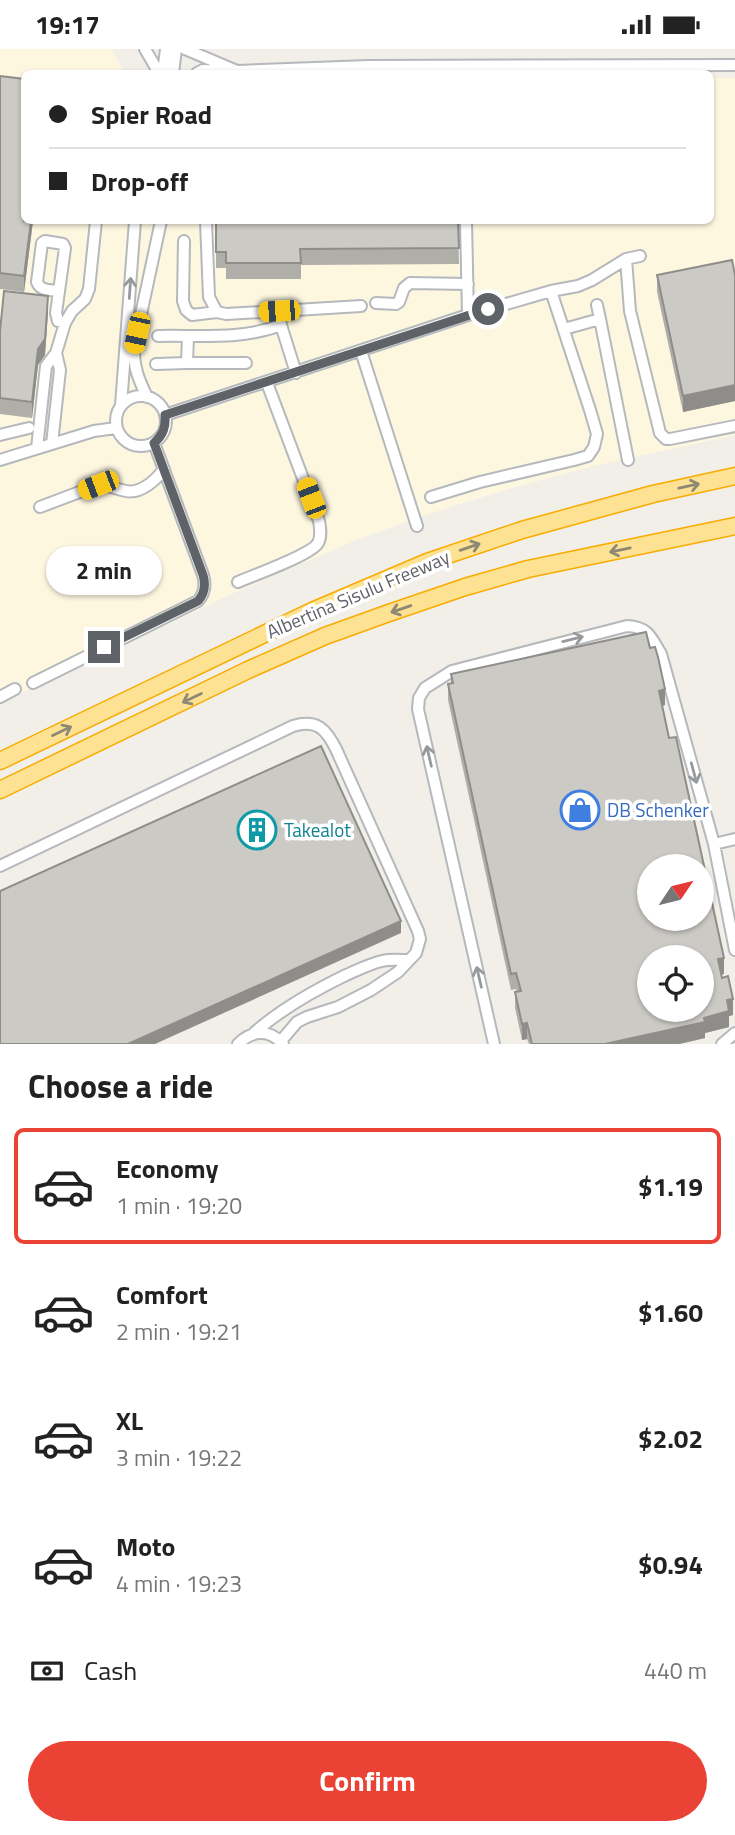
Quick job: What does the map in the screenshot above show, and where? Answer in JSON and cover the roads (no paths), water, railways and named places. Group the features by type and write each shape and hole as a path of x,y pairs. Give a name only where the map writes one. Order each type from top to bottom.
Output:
{"highway":[{"name":"Albertina Sisulu Freeway","path":"0,761 312,611 427,562 536,526 653,494 735,476"},
{"name":"Albertina Sisulu Freeway","path":"0,790 248,670 325,636 386,614 528,569 735,526"}],"street":[{"path":"145,49 159,70"},
{"path":"162,70 166,49"},
{"path":"173,70 176,49"},
{"path":"186,49 235,70"},
{"path":"202,49 213,60"},
{"path":"263,70 368,66 735,65"},
{"path":"52,444 60,370 57,353 65,323 72,311 85,299 89,289 96,224"},
{"path":"121,405 133,397 147,397 159,404 165,415 164,431 160,437 147,446 131,445 119,435 116,428 115,419 121,405 135,224"},
{"path":"147,397 135,371 134,347 160,224"},
{"path":"206,224 209,297 217,312"},
{"path":"466,224 468,315"},
{"path":"133,238 156,242"},
{"path":"59,291 42,289 37,282 41,243 45,241 63,244 65,248 56,318 65,323"},
{"path":"184,241 183,301 186,310 192,315 361,306"},
{"path":"165,415 468,315 578,286 626,259 640,256"},
{"path":"626,259 630,311 660,433 670,439 735,426"},
{"path":"376,303 400,302 404,288 410,283 468,283"},
{"path":"431,497 588,456 594,447 597,434 551,291"},
{"path":"597,305 628,460"},
{"path":"279,311 296,373"},
{"path":"564,329 600,319"},
{"path":"158,336 243,335 263,332 281,325"},
{"path":"187,363 188,336"},
{"path":"360,351 417,526"},
{"path":"37,448 46,366 57,353"},
{"path":"156,364 246,363"},
{"path":"238,582 304,554 318,544 320,536 319,520 267,383"},
{"path":"0,435 29,428"},
{"path":"0,460 94,431 116,428"},
{"path":"33,683 198,601 203,596 203,575 154,443"},
{"path":"40,507 98,485 131,492 139,490 156,480 164,470"},
{"path":"494,1044 418,709 419,698 425,688 452,671 627,625 639,626 647,632 661,654 714,844 735,950"},
{"path":"0,697 15,689"},
{"path":"0,866 293,726 310,723 324,730 418,931 419,946 416,953 391,977 338,1007 297,1022 282,1042 273,1035 254,1033"},
{"path":"714,844 735,839"},
{"path":"238,1044 291,1005 340,978 381,961 409,960"},
{"path":"722,1044 735,1033"}],"place":[{"name":"DB Schenker","path":"580,810"},
{"name":"Takealot","path":"257,830"}]}
